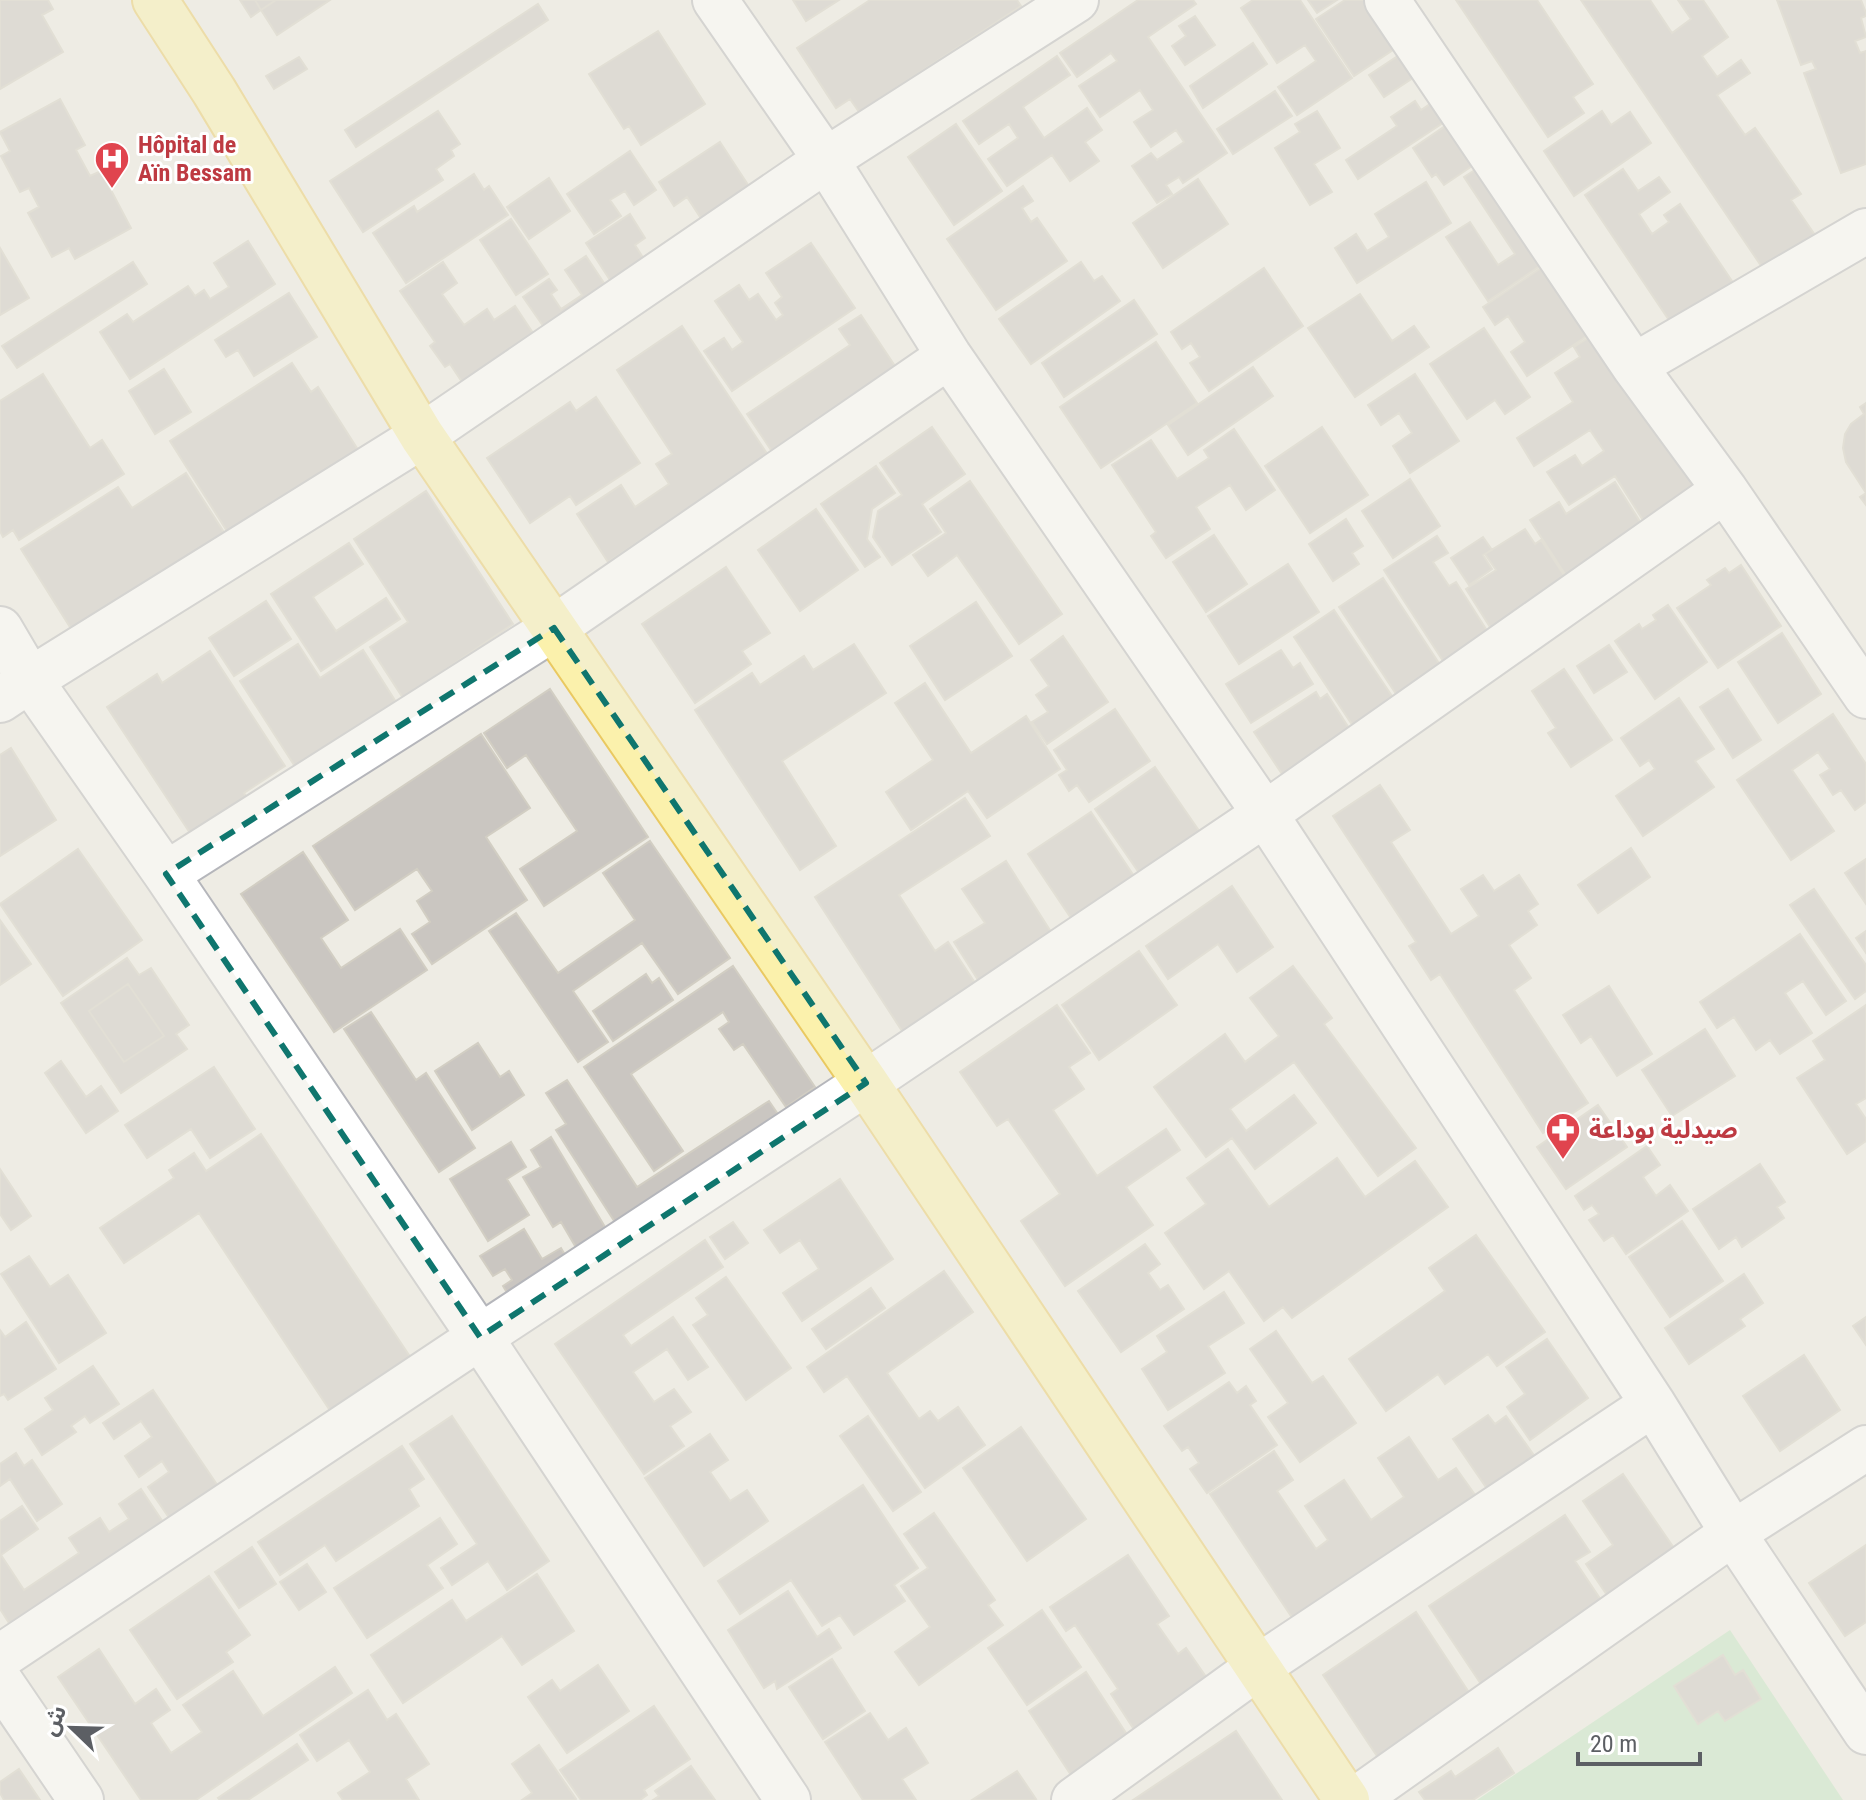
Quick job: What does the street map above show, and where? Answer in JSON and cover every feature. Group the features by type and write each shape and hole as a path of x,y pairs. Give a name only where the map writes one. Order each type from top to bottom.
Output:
{"main road":[{"path":"155,0 214,91 422,436 866,1083 1347,1800"}],"street":[{"path":"715,0 826,160 949,356 1265,814 1866,1732"},
{"path":"15,690 422,436 826,160 1076,0"},
{"path":"1387,0 1634,366 1725,490 1866,696"},
{"path":"1634,366 1866,231"},
{"path":"166,874 554,628 949,356"},
{"path":"0,1657 866,1083 1265,814 1725,490"},
{"path":"0,629 15,690 166,874 480,1337 788,1800"},
{"path":"1074,1800 1258,1667 1653,1404"},
{"path":"1355,1800 1733,1533 1866,1448"},
{"path":"0,1681 81,1800"}],"highlighted area":[{"path":"554,628 866,1083 480,1337 166,874"}],"green space":[{"path":"1730,1630 1843,1800 1477,1800"}],"building":[{"path":"0,0 48,0 53,9 42,15 63,52 0,89"},
{"path":"240,0 330,0 277,35 261,10 251,17"},
{"path":"255,0 276,0 261,10"},
{"path":"793,0 839,0 806,21"},
{"path":"870,0 1017,0 1021,6 859,112 850,99 836,108 797,48"},
{"path":"1138,0 1193,0 1196,4 1148,37 1227,153 1183,183 1179,177 1166,185 1172,194 1157,203 1132,166 1151,153 1157,160 1184,142 1176,130 1151,147 1134,122 1153,110 1140,90 1100,117 1079,86 1117,61 1111,53 1077,77 1060,53"},
{"path":"1253,0 1300,0 1352,78 1297,115 1278,87 1316,61 1305,45 1277,63 1241,8"},
{"path":"1308,0 1337,0 1317,13"},
{"path":"1345,0 1377,0 1405,42 1354,76 1316,19"},
{"path":"1456,0 1537,0 1593,84 1573,97 1584,113 1548,137"},
{"path":"1581,0 1650,0 1672,33 1691,19 1678,0 1703,0 1728,37 1702,56 1717,77 1741,60 1750,73 1717,95 1745,135 1755,128 1801,194 1791,200 1817,238 1766,273"},
{"path":"1777,0 1861,0 1866,13 1861,18 1866,37 1855,41 1860,53 1866,51 1866,164 1841,173 1804,73 1816,69 1812,61 1801,65"},
{"path":"538,4 548,20 356,147 345,130"},
{"path":"1195,16 1215,45 1185,65 1172,46 1186,36 1179,26"},
{"path":"658,31 705,104 641,145 629,126 624,129 589,74"},
{"path":"1253,43 1267,64 1203,108 1190,86"},
{"path":"1407,50 1422,72 1384,97 1369,75"},
{"path":"1057,56 1070,75 1023,107 1044,138 1087,108 1102,130 1085,142 1099,161 1070,181 1052,155 1007,186 988,159 1018,138 1009,124 979,144 963,121"},
{"path":"299,57 307,69 274,89 266,76"},
{"path":"1275,91 1292,116 1233,154 1217,129"},
{"path":"1439,98 1452,117 1358,179 1346,160 1397,126 1391,117 1415,101 1421,110"},
{"path":"60,99 85,145 76,150 90,176 101,171 131,228 75,259 69,248 52,257 28,213 39,207 29,188 20,192 1,156 10,151 0,132"},
{"path":"438,111 460,144 451,150 454,156 436,169 443,180 363,232 330,181"},
{"path":"1317,111 1340,148 1314,164 1332,192 1310,205 1275,148 1300,132 1295,124"},
{"path":"1602,111 1611,125 1630,112 1651,143 1574,196 1544,151"},
{"path":"1454,120 1481,160 1444,185 1436,174 1432,177 1413,148"},
{"path":"956,124 1002,191 954,225 908,157"},
{"path":"720,142 754,194 706,226 687,197 674,206 659,182"},
{"path":"630,151 656,190 634,205 625,191 610,200 621,216 594,234 567,194"},
{"path":"1486,163 1549,260 1488,301 1446,237 1470,222 1498,265 1515,254 1464,177"},
{"path":"1623,169 1638,191 1659,177 1670,192 1639,214 1652,234 1669,222 1664,215 1680,204 1736,287 1675,329 1585,195"},
{"path":"474,174 484,190 489,186 508,215 406,283 373,233 414,206 417,212"},
{"path":"549,178 570,211 529,239 507,207"},
{"path":"1198,179 1228,224 1163,268 1133,223"},
{"path":"1426,182 1451,223 1357,283 1335,248 1356,234 1367,251 1389,237 1375,214"},
{"path":"1023,186 1033,201 1022,208 1031,222 1037,218 1067,261 996,310 947,239"},
{"path":"630,214 645,238 635,245 649,267 619,294 586,243"},
{"path":"511,219 548,274 516,295 480,240"},
{"path":"248,241 275,284 130,379 100,332 127,314 133,322 188,286 195,296 204,290 210,299 229,287 214,263"},
{"path":"811,243 855,308 732,391 704,351 724,338 732,350 743,342 715,301 739,285 749,300 758,294 776,320 783,315 775,303 782,297 766,273"},
{"path":"0,248 29,298 0,315"},
{"path":"586,256 612,295 550,336 523,297 549,279 557,290 551,294 561,309 582,295 565,270"},
{"path":"133,262 147,284 17,368 2,346"},
{"path":"443,262 457,283 442,294 464,325 487,309 494,320 515,306 541,345 470,394 450,364 445,367 430,346 435,342 400,291"},
{"path":"1081,262 1094,281 1102,276 1120,301 1031,364 999,319"},
{"path":"1550,262 1596,330 1527,376 1511,352 1525,342 1508,316 1495,325 1483,307"},
{"path":"1264,268 1303,326 1209,391 1190,363 1200,357 1191,343 1182,349 1171,332"},
{"path":"289,293 317,337 254,376 238,350 226,357 215,340"},
{"path":"1360,294 1392,341 1414,326 1429,347 1355,397 1308,328"},
{"path":"1134,300 1157,334 1064,397 1042,363"},
{"path":"861,315 897,369 773,453 747,414 850,345 839,329"},
{"path":"682,326 768,455 608,562 577,514 621,485 635,507 669,484 656,464 672,454 617,370"},
{"path":"1484,328 1530,397 1505,414 1495,400 1467,419 1430,364"},
{"path":"1596,333 1705,502 1653,536 1615,476 1569,505 1547,472 1575,455 1582,466 1604,451 1590,430 1534,466 1517,438 1573,402 1555,373 1580,357 1574,347"},
{"path":"1156,342 1197,403 1101,468 1060,407"},
{"path":"292,363 311,392 318,387 362,456 232,539 170,441"},
{"path":"1253,367 1273,396 1188,455 1168,425"},
{"path":"164,369 191,412 155,434 129,391"},
{"path":"43,374 90,448 102,440 124,474 19,540 13,530 3,537 0,531 0,401"},
{"path":"1415,374 1459,441 1410,473 1393,446 1412,433 1399,413 1381,425 1368,405"},
{"path":"596,397 640,463 576,505 570,496 530,523 487,458 570,402 576,411"},
{"path":"1866,403 1866,493 1846,462 1843,448 1845,434 1851,424 1864,414 1860,407"},
{"path":"1866,403 1866,493 1846,462 1843,448 1845,434 1851,424 1864,414 1860,407"},
{"path":"932,427 965,474 922,504 941,532 892,565 873,537 878,511 902,495 880,463"},
{"path":"1322,427 1368,495 1310,533 1265,466"},
{"path":"1234,429 1275,490 1246,510 1230,485 1196,507 1210,529 1166,558 1151,536 1156,532 1112,465 1151,440 1177,479 1209,458 1204,450"},
{"path":"876,466 895,493 872,509 867,539 880,557 865,567 821,504"},
{"path":"186,473 227,537 75,635 21,549 118,487 132,508"},
{"path":"1410,479 1440,526 1393,558 1362,511"},
{"path":"970,481 1062,614 1019,644 957,555 928,576 913,555 946,533 930,509"},
{"path":"1615,482 1651,539 1574,588 1530,520 1559,502 1566,514"},
{"path":"426,491 513,624 403,698 370,647 408,622 354,539"},
{"path":"816,509 858,570 800,611 758,550"},
{"path":"1346,519 1363,546 1352,553 1359,564 1333,581 1309,544"},
{"path":"1525,529 1535,544 1541,540 1573,589 1497,638 1466,589 1496,570 1485,554"},
{"path":"1214,535 1247,584 1206,612 1173,562"},
{"path":"1437,536 1448,553 1433,562 1449,586 1456,582 1493,640 1449,670 1384,570"},
{"path":"1483,537 1492,550 1483,555 1492,569 1469,585 1451,558"},
{"path":"349,543 363,564 313,597 336,631 386,598 400,619 321,671 271,594"},
{"path":"1288,564 1319,612 1239,664 1208,616"},
{"path":"1741,565 1781,626 1718,668 1677,608 1711,585 1707,580 1725,568 1729,573"},
{"path":"726,567 770,633 742,651 751,664 695,703 642,624"},
{"path":"1383,578 1446,674 1402,703 1339,607"},
{"path":"266,601 291,639 234,676 209,638"},
{"path":"976,602 1012,656 945,700 910,646"},
{"path":"1668,605 1707,662 1655,699 1615,641 1639,624 1642,629 1656,620 1653,615"},
{"path":"1334,610 1398,705 1357,732 1294,637"},
{"path":"1782,633 1821,694 1778,723 1738,662"},
{"path":"1063,636 1108,702 1047,744 1032,722 1048,712 1036,695 1049,686 1031,660"},
{"path":"298,644 320,678 363,650 396,702 296,768 240,681"},
{"path":"854,644 886,693 782,761 836,846 800,870 695,710 752,673 760,685 804,656 813,670"},
{"path":"1609,645 1627,672 1594,693 1577,666"},
{"path":"1281,650 1293,668 1300,663 1313,684 1251,723 1226,684"},
{"path":"210,651 285,766 244,793 250,802 194,839 107,707 157,674 162,683"},
{"path":"1564,669 1612,740 1571,767 1548,733 1556,728 1532,691"},
{"path":"925,683 971,753 1026,716 1060,769 987,818 968,791 911,830 886,792 933,760 895,703"},
{"path":"550,689 648,837 544,906 520,869 577,831 526,755 507,768 484,733"},
{"path":"1728,689 1761,740 1733,758 1700,707"},
{"path":"1316,692 1320,699 1327,694 1354,736 1286,780 1254,732"},
{"path":"1679,698 1714,749 1695,761 1714,787 1643,836 1616,796 1655,769 1649,760 1640,766 1621,738"},
{"path":"1115,709 1150,761 1089,802 1077,785 1069,791 1059,775 1067,770 1054,750"},
{"path":"1833,714 1866,764 1866,802 1855,810 1841,790 1833,795 1820,775 1830,769 1818,752 1792,770 1834,831 1791,860 1737,780"},
{"path":"481,734 530,808 486,837 527,900 432,964 412,934 430,922 417,901 432,891 417,869 355,910 313,846"},
{"path":"11,748 56,820 0,856 0,755"},
{"path":"1155,767 1202,835 1142,877 1095,809"},
{"path":"1380,785 1410,830 1391,842 1451,934 1479,916 1461,889 1483,875 1494,891 1519,875 1538,904 1528,911 1537,925 1509,945 1531,978 1514,990 1588,1103 1543,1133 1440,974 1431,980 1409,946 1416,942 1333,816"},
{"path":"965,798 990,836 899,895 935,951 948,942 977,986 904,1034 815,897"},
{"path":"1091,812 1138,882 1075,924 1028,854"},
{"path":"650,841 730,958 678,994 642,943 573,991 608,1042 578,1062 489,931 516,913 558,973 635,920 603,873"},
{"path":"1631,848 1650,877 1598,913 1578,885"},
{"path":"78,849 142,940 63,996 0,904"},
{"path":"303,852 348,920 321,938 341,968 400,929 427,970 334,1032 241,894"},
{"path":"1866,859 1866,904 1845,873"},
{"path":"1006,861 1053,935 980,983 954,942 985,923 962,889"},
{"path":"1232,886 1273,947 1237,972 1218,944 1168,979 1146,946"},
{"path":"1814,889 1866,965 1866,991 1855,999 1790,905"},
{"path":"0,920 31,964 0,985"},
{"path":"1866,931 1866,953 1856,938"},
{"path":"1800,934 1846,1001 1826,1015 1803,981 1785,993 1812,1033 1780,1054 1770,1040 1756,1050 1734,1017 1717,1028 1700,1002"},
{"path":"1139,951 1177,1005 1099,1060 1062,1005"},
{"path":"127,958 139,975 151,968 189,1025 176,1034 187,1049 121,1093 61,1003"},
{"path":"733,966 815,1087 786,1107 743,1044 734,1050 719,1029 729,1022 723,1012 631,1074 683,1151 654,1171 584,1067"},
{"path":"1293,966 1332,1018 1324,1024 1416,1148 1378,1176 1294,1062 1230,1109 1246,1131 1294,1095 1316,1123 1255,1169 1232,1138 1206,1157 1154,1087 1225,1034 1245,1062 1279,1036 1250,998"},
{"path":"646,974 652,983 659,978 673,1000 613,1041 593,1011"},
{"path":"128,984 164,1036 124,1062 89,1011"},
{"path":"1609,986 1652,1054 1617,1076 1591,1036 1581,1043 1563,1015"},
{"path":"1057,1005 1090,1053 1069,1067 1084,1089 1053,1110 1097,1176 1166,1129 1180,1150 1126,1187 1153,1225 1065,1286 1021,1221 1060,1194 1008,1119 997,1126 960,1072"},
{"path":"1866,1005 1866,1098 1856,1104 1866,1119 1866,1141 1847,1154 1797,1078 1825,1060 1813,1041"},
{"path":"371,1012 416,1080 426,1073 475,1148 439,1172 344,1029"},
{"path":"1705,1029 1735,1076 1672,1116 1642,1070"},
{"path":"478,1043 500,1077 509,1071 524,1095 472,1130 435,1071"},
{"path":"61,1061 86,1097 101,1086 118,1111 86,1133 45,1073"},
{"path":"214,1067 255,1129 210,1158 191,1129 147,1158 125,1125"},
{"path":"567,1080 637,1187 769,1101 784,1123 620,1230 556,1130 566,1124 546,1093"},
{"path":"1598,1105 1627,1147 1566,1189 1537,1147"},
{"path":"261,1134 415,1364 335,1418 199,1213 124,1263 100,1228 174,1178 169,1170 194,1153 206,1171"},
{"path":"551,1137 611,1237 581,1256 561,1222 553,1227 523,1177 541,1167 531,1150"},
{"path":"511,1142 526,1167 507,1179 529,1215 488,1241 450,1179"},
{"path":"1647,1146 1660,1165 1643,1177 1656,1196 1670,1185 1688,1211 1626,1254 1613,1235 1604,1241 1589,1220 1599,1214 1592,1205 1584,1210 1575,1196"},
{"path":"1228,1149 1269,1207 1337,1158 1365,1197 1415,1161 1448,1207 1292,1318 1283,1307 1264,1321 1229,1271 1204,1289 1165,1233 1206,1204 1187,1178"},
{"path":"1760,1164 1785,1202 1777,1207 1784,1218 1742,1247 1736,1237 1719,1249 1693,1209"},
{"path":"0,1169 31,1216 11,1230 0,1214"},
{"path":"840,1179 893,1259 802,1321 783,1293 819,1269 800,1240 780,1253 764,1230"},
{"path":"1682,1221 1723,1281 1670,1317 1629,1257"},
{"path":"733,1222 748,1243 725,1259 710,1237"},
{"path":"524,1229 542,1259 561,1248 571,1265 512,1301 503,1286 512,1280 505,1269 493,1276 480,1256"},
{"path":"1476,1235 1545,1332 1497,1366 1488,1354 1445,1384 1438,1374 1386,1411 1349,1359 1445,1291 1429,1268"},
{"path":"705,1240 723,1267 623,1335 631,1346 673,1317 708,1367 688,1380 667,1349 633,1372 654,1402 674,1389 691,1412 670,1426 684,1446 644,1474 555,1344"},
{"path":"1145,1244 1160,1264 1148,1273 1160,1290 1168,1285 1184,1309 1121,1352 1078,1291"},
{"path":"29,1256 50,1287 68,1275 106,1333 59,1363 1,1274"},
{"path":"944,1271 973,1312 887,1373 919,1419 930,1411 938,1421 958,1407 985,1445 925,1488 847,1376 824,1392 807,1367"},
{"path":"1744,1274 1763,1303 1740,1319 1745,1326 1689,1364 1665,1328"},
{"path":"726,1277 791,1368 746,1400 693,1325 708,1315 696,1298"},
{"path":"871,1288 885,1308 826,1349 812,1329"},
{"path":"1224,1292 1244,1323 1208,1346 1225,1373 1168,1410 1142,1369 1167,1352 1157,1336"},
{"path":"1866,1317 1866,1345 1853,1326"},
{"path":"26,1322 56,1369 8,1400 4,1394 0,1396 0,1330 5,1337"},
{"path":"1276,1331 1312,1383 1323,1376 1356,1423 1300,1462 1268,1417 1288,1403 1250,1349"},
{"path":"1547,1339 1588,1398 1530,1440 1507,1407 1525,1394 1506,1367"},
{"path":"1804,1355 1840,1410 1780,1451 1743,1396"},
{"path":"93,1366 119,1404 90,1423 85,1416 71,1426 76,1432 42,1455 25,1429 53,1410 45,1398"},
{"path":"1229,1382 1237,1393 1246,1386 1256,1401 1250,1405 1277,1445 1207,1493 1190,1469 1199,1463 1188,1447 1182,1451 1164,1426"},
{"path":"153,1390 222,1492 174,1525 148,1487 169,1472 162,1461 139,1477 125,1456 152,1437 141,1421 114,1439 103,1423"},
{"path":"1488,1415 1495,1424 1506,1416 1538,1461 1490,1493 1453,1439"},
{"path":"452,1416 549,1561 507,1590 488,1561 452,1585 441,1568 477,1544 410,1444"},
{"path":"868,1416 921,1492 893,1511 840,1436"},
{"path":"1021,1427 1086,1519 1027,1561 963,1468"},
{"path":"710,1434 728,1460 710,1472 730,1501 747,1490 768,1521 704,1566 645,1478"},
{"path":"1409,1437 1438,1480 1456,1468 1478,1499 1295,1622 1210,1494 1274,1451 1293,1480 1277,1491 1316,1549 1328,1540 1305,1506 1344,1480 1371,1520 1404,1497 1378,1458"},
{"path":"402,1446 424,1479 409,1489 419,1506 336,1561 325,1545 280,1575 258,1542"},
{"path":"16,1453 24,1466 32,1460 62,1504 37,1521 10,1479 0,1486 0,1464"},
{"path":"1623,1474 1676,1551 1609,1598 1586,1564 1613,1545 1583,1501"},
{"path":"863,1485 918,1568 894,1585 905,1601 854,1635 840,1615 822,1626 791,1580 740,1614 718,1581"},
{"path":"141,1489 169,1531 16,1634 0,1609 0,1521 22,1506 38,1529 1,1555 24,1590 79,1553 69,1538 100,1518 109,1532 129,1519 119,1504"},
{"path":"934,1513 995,1600 988,1605 1003,1625 919,1685 895,1652 930,1627 901,1586 928,1568 904,1534"},
{"path":"1565,1515 1590,1552 1575,1561 1603,1603 1481,1684 1429,1606"},
{"path":"440,1518 457,1544 427,1565 443,1588 367,1638 334,1588"},
{"path":"1866,1545 1866,1622 1845,1636 1809,1583"},
{"path":"252,1547 276,1584 239,1608 215,1572"},
{"path":"1128,1555 1169,1616 1157,1624 1178,1654 1186,1648 1211,1684 1137,1734 1111,1694 1118,1689 1075,1625 1066,1631 1050,1607"},
{"path":"307,1564 326,1592 299,1610 280,1582"},
{"path":"537,1574 574,1631 522,1665 502,1636 403,1703 371,1655 452,1600 466,1621"},
{"path":"209,1576 250,1635 226,1652 233,1662 177,1699 130,1630"},
{"path":"788,1591 817,1637 829,1629 841,1648 777,1689 775,1681 764,1688 728,1630"},
{"path":"1042,1610 1081,1667 1027,1705 988,1648"},
{"path":"1416,1612 1472,1697 1379,1759 1323,1675"},
{"path":"99,1649 135,1704 156,1689 170,1710 151,1723 171,1753 202,1732 183,1705 233,1671 263,1716 335,1667 352,1693 196,1800 141,1800 58,1677"},
{"path":"1723,1655 1735,1675 1743,1670 1761,1699 1725,1721 1718,1711 1698,1724 1674,1686"},
{"path":"832,1659 865,1711 823,1739 789,1687"},
{"path":"598,1665 629,1711 567,1753 528,1697 552,1680 560,1691"},
{"path":"1086,1672 1128,1736 1071,1775 1029,1711"},
{"path":"368,1690 387,1720 396,1714 429,1764 406,1779 419,1800 343,1800 338,1793 370,1772 349,1740 317,1761 300,1735"},
{"path":"654,1706 690,1759 644,1790 647,1795 640,1800 581,1800 560,1770"},
{"path":"870,1713 888,1740 906,1728 928,1763 902,1779 916,1800 863,1800 825,1742"},
{"path":"1236,1731 1282,1800 1133,1800"},
{"path":"297,1744 308,1760 248,1800 218,1798"},
{"path":"539,1745 575,1800 522,1800 532,1793 512,1764"},
{"path":"1498,1748 1514,1773 1473,1800 1425,1800 1419,1792 1451,1771 1455,1777"},
{"path":"691,1766 715,1800 653,1800 659,1796 655,1791"},
{"path":"19,1769 40,1800 4,1800 0,1782"},
{"path":"1017,1771 1036,1799 972,1800"}],"place":[{"name":"Hôpital de Aïn Bessam","path":"112,190"},
{"name":"صيدلية بوداعة","path":"1563,1161"}]}
